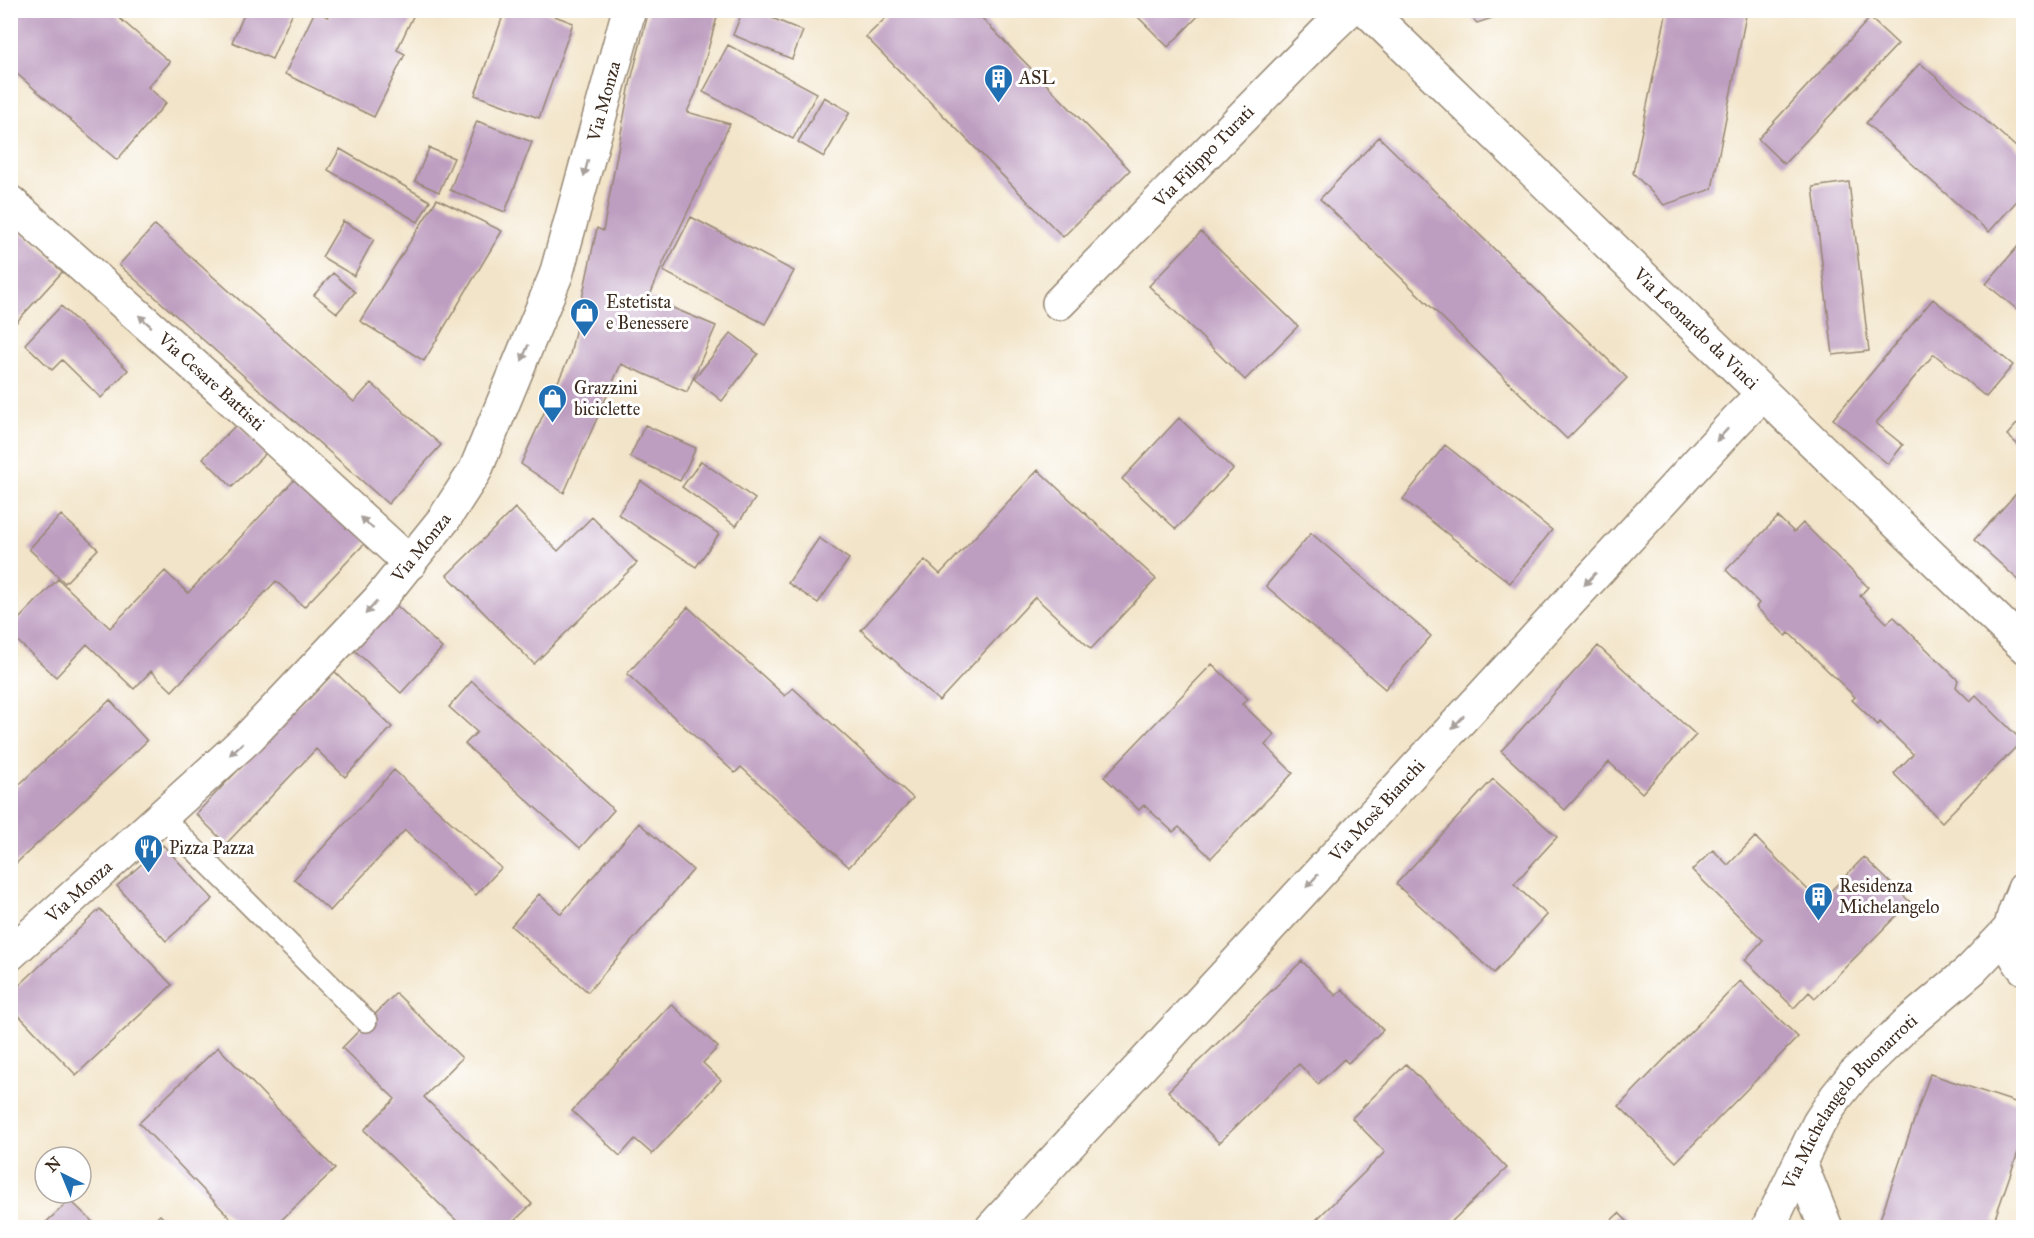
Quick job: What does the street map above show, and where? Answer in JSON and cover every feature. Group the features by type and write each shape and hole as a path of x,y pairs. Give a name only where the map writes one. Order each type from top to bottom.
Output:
{"street":[{"name":"Via Monza","path":"10,954 250,736 354,627 410,563 444,519 475,471 544,306 566,243 629,10"},
{"name":"Via Filippo Turati","path":"1059,303 1349,10"},
{"name":"Via Leonardo da Vinci","path":"1367,10 2024,646"},
{"name":"Via Cesare Battisti","path":"10,202 216,385 410,563"},
{"name":"Via Mosè Bianchi","path":"992,1227 1728,429 1763,394"},
{"path":"2024,889 2014,913 2010,944 2016,958 2024,968"},
{"name":"Via Michelangelo Buonarroti","path":"1768,1227 1825,1113 1853,1076 1919,1013 1948,991 2012,927"},
{"name":"Via Michelangelo Buonarroti","path":"1948,991 2001,975 2024,974"},
{"path":"1800,1163 1826,1227"}],"lane":[{"path":"162,817 366,1021"}],"building":[{"path":"10,10 110,10 170,62 148,87 166,103 117,160 10,68"},
{"path":"246,10 284,10 292,14 272,59 232,42"},
{"path":"331,10 416,10 397,50 405,54 374,117 285,74 315,11 328,17"},
{"path":"505,10 539,10 573,23 539,118 475,95"},
{"path":"649,10 719,10 696,93 687,112 730,124 664,261 649,298 716,326 687,392 621,364 564,493 521,464 570,355 597,228 603,231 630,84"},
{"path":"743,10 753,10 803,31 792,59 733,35"},
{"name":"ASL","path":"894,10 974,10 1130,170 1063,237 866,37"},
{"path":"1131,10 1204,10 1168,47"},
{"path":"1464,10 1514,10 1514,11 1477,23"},
{"path":"1667,10 1747,10 1712,189 1664,205 1633,173"},
{"path":"1870,18 1898,44 1784,164 1758,139"},
{"path":"728,45 817,93 793,139 703,92"},
{"path":"1920,63 2024,154 2024,193 1989,232 1866,123"},
{"path":"824,97 850,112 824,157 798,142"},
{"path":"477,121 532,142 505,212 450,190"},
{"path":"1379,137 1627,378 1567,439 1320,199"},
{"path":"429,148 454,158 439,192 415,181"},
{"path":"340,149 430,201 418,222 328,170"},
{"path":"1849,182 1869,351 1833,355 1813,187"},
{"path":"437,199 502,231 424,361 360,321"},
{"path":"691,217 794,271 765,324 663,271"},
{"path":"10,221 64,270 10,329"},
{"path":"343,221 374,239 354,276 322,257"},
{"path":"155,225 354,402 371,383 441,445 388,504 119,265"},
{"path":"1201,232 1298,326 1245,380 1149,286"},
{"path":"2024,239 2024,315 1986,284"},
{"path":"333,273 355,292 337,313 314,295"},
{"path":"1933,299 2013,365 1986,397 1934,354 1876,423 1903,445 1888,464 1833,419"},
{"path":"61,306 128,370 101,398 62,360 52,370 25,344"},
{"path":"731,333 758,354 722,401 694,379"},
{"path":"2024,416 2024,450 2007,435"},
{"path":"1179,418 1233,469 1176,529 1122,479"},
{"path":"237,424 266,453 232,487 203,458"},
{"path":"645,425 696,448 680,481 630,457"},
{"path":"1445,445 1552,530 1510,583 1403,499"},
{"path":"701,461 755,499 736,526 682,487"},
{"path":"1038,470 1156,579 1091,649 1035,597 939,701 861,630 925,560 940,574"},
{"path":"298,476 367,541 304,607 276,581 172,691 151,671 134,689 87,644 56,677 10,634 10,628 58,579 110,628 165,571 188,593"},
{"path":"641,481 719,534 696,567 618,514"},
{"path":"2024,485 2024,585 1974,540"},
{"path":"515,508 558,551 592,517 637,563 534,664 447,575"},
{"path":"61,515 98,549 65,583 29,549"},
{"path":"1778,517 1794,532 1803,523 1868,587 1860,596 1887,623 1894,617 1958,680 1956,687 1970,701 1976,695 2022,741 1942,822 1894,774 1913,754 1880,722 1878,725 1852,700 1855,697 1789,633 1786,636 1756,607 1759,603 1726,570"},
{"path":"1311,533 1431,636 1385,689 1266,586"},
{"path":"819,538 849,559 818,603 788,583"},
{"path":"395,604 442,648 401,693 353,649"},
{"path":"688,607 785,696 793,688 913,798 849,867 741,767 735,773 627,674"},
{"path":"1598,646 1696,735 1642,793 1609,762 1565,810 1501,751"},
{"path":"1212,664 1248,699 1242,704 1275,735 1265,745 1293,773 1211,858 1179,827 1173,832 1144,805 1139,810 1104,777"},
{"path":"333,670 392,727 345,777 316,749 226,844 196,814"},
{"path":"472,681 614,810 580,848 465,744 477,732 449,707"},
{"path":"110,700 147,741 10,869 10,793"},
{"path":"394,770 501,868 476,895 405,830 330,911 294,879"},
{"path":"1493,779 1557,837 1514,884 1547,915 1494,973 1396,884"},
{"path":"639,823 693,870 588,992 511,926 539,894 561,914"},
{"name":"Residenza Michelangelo","path":"1755,837 1820,902 1864,857 1910,902 1815,998 1809,992 1794,1008 1745,960 1763,940 1692,870 1713,850 1728,865"},
{"path":"163,845 213,899 166,941 117,886"},
{"path":"100,909 172,985 76,1075 10,1006 10,994"},
{"path":"1302,961 1336,996 1342,989 1383,1030 1348,1063 1344,1059 1318,1084 1299,1064 1219,1143 1168,1091"},
{"path":"1740,981 1798,1037 1676,1162 1619,1106"},
{"path":"396,993 462,1058 424,1097 532,1204 508,1227 463,1227 364,1130 395,1099 342,1048"},
{"path":"671,1004 718,1047 703,1063 721,1080 652,1154 635,1139 620,1156 572,1111"},
{"path":"218,1047 335,1169 274,1227 239,1227 139,1123"},
{"path":"1406,1064 1507,1168 1446,1227 1323,1227 1316,1220 1385,1152 1352,1118"},
{"path":"1930,1074 2024,1105 2024,1135 1994,1221 2011,1227 1885,1227 1878,1225"},
{"path":"65,1205 75,1205 98,1227 41,1227"},
{"path":"1619,1213 1633,1227 1604,1227"},
{"path":"160,1215 172,1227 147,1227"}],"place":[{"name":"ASL","path":"998,104"},
{"name":"Estetista e Benessere","path":"585,338"},
{"name":"Grazzini biciclette","path":"553,424"},
{"name":"Pizza Pazza","path":"148,874"},
{"name":"Residenza Michelangelo","path":"1818,922"}]}
